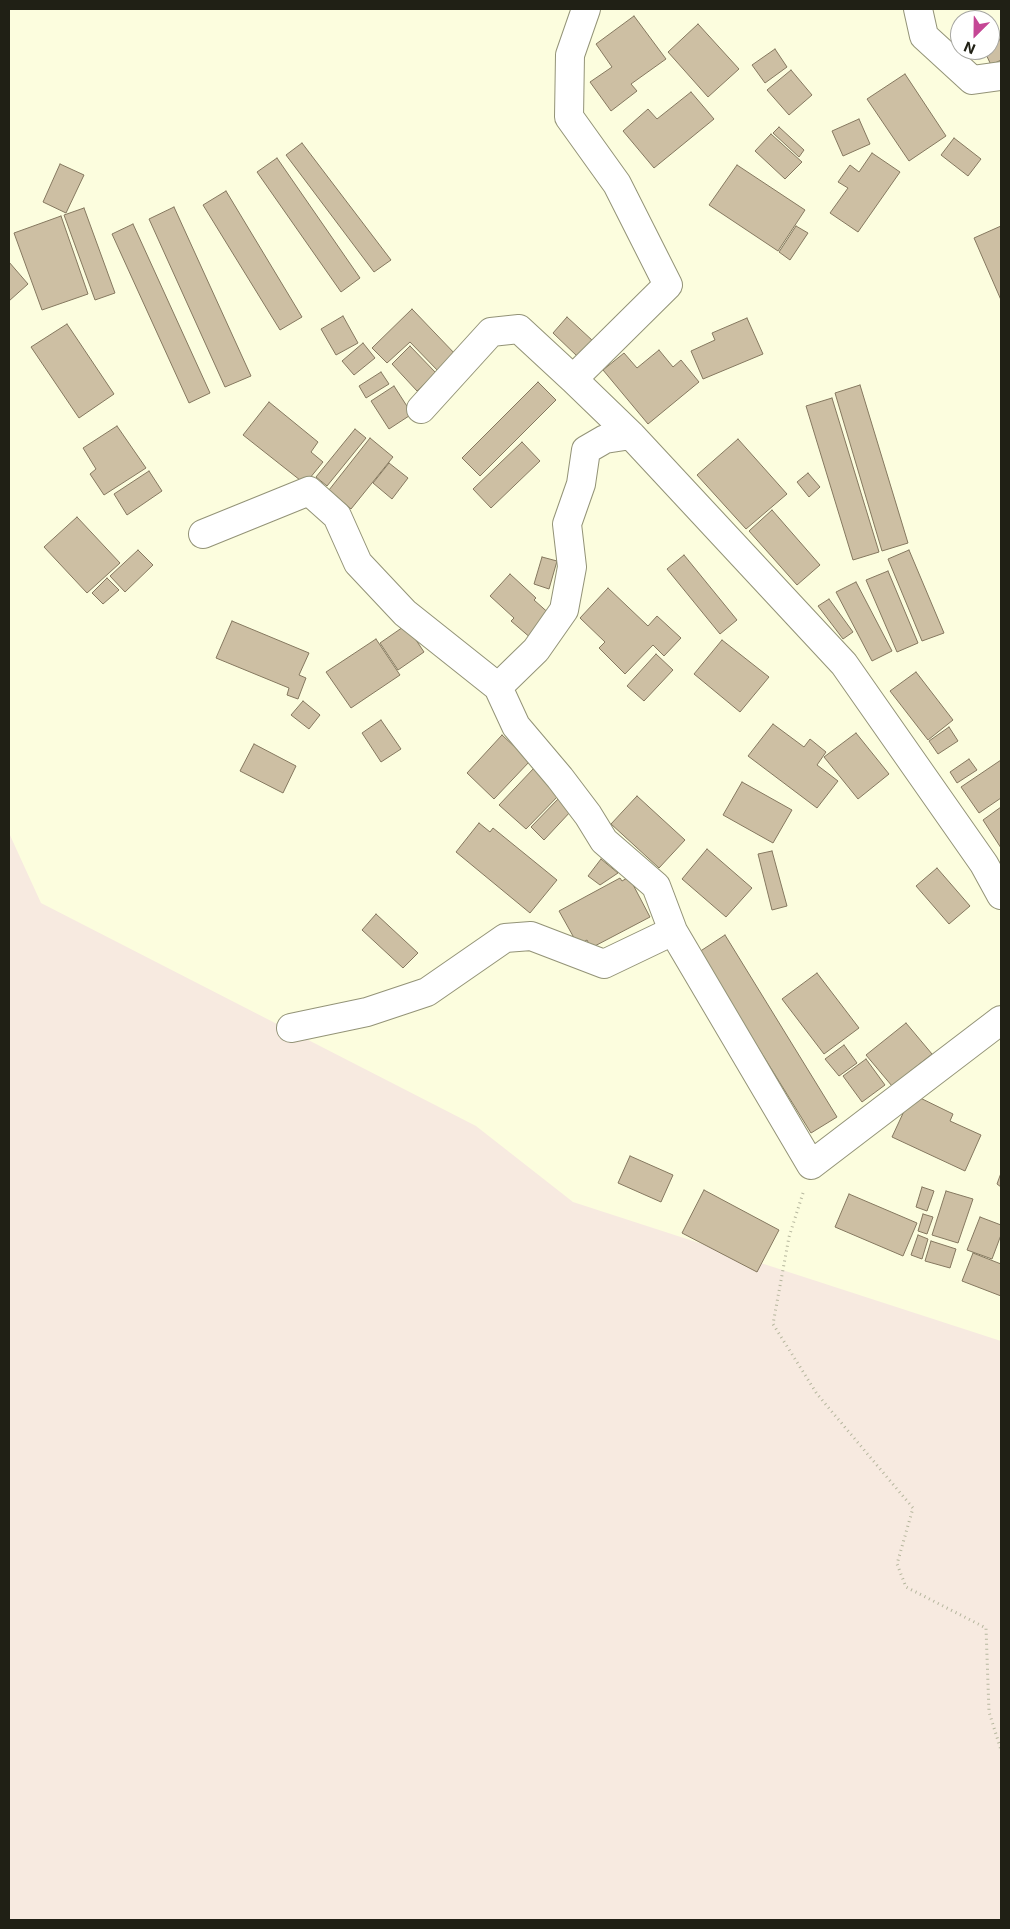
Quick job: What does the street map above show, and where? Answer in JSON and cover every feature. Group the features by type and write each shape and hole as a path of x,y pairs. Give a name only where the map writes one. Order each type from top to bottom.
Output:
{"street":[{"path":"573,380 668,285 617,184 569,117 570,55 586,9"},
{"path":"918,9 924,36 972,80 1001,76"},
{"path":"421,409 491,332 519,329 631,435 844,664 984,864 1001,896"},
{"path":"498,687 536,650 564,610 572,567 567,524 581,484 586,450 605,439 631,435"},
{"path":"203,534 309,492 337,516 358,563 405,613 498,687 516,726 560,778 588,815 604,841 656,886 672,931 811,1165 1001,1020"},
{"path":"291,1028 367,1012 427,992 505,938 531,936 604,964 672,931"}],"path":[{"path":"811,1165 789,1237 773,1324 817,1394 913,1508 897,1564 906,1587 986,1628 989,1712 1001,1750"}],"shaded area":[{"path":"9,833 41,903 476,1126 573,1202 1001,1341 1001,1920 9,1920"}],"building":[{"path":"634,16 666,59 631,84 637,91 611,111 590,82 612,67 596,44"},
{"path":"698,24 739,69 708,97 668,52"},
{"path":"1000,41 1001,60 991,65 989,60 1000,60"},
{"path":"775,49 787,67 765,83 752,65"},
{"path":"791,70 812,95 789,115 767,90"},
{"path":"905,74 946,136 909,161 867,99"},
{"path":"691,92 714,119 654,168 623,131 648,109 657,119"},
{"path":"859,119 870,144 843,156 832,131"},
{"path":"779,127 804,150 799,157 773,133"},
{"path":"771,134 802,162 785,179 755,151"},
{"path":"954,138 981,159 968,176 941,155"},
{"path":"302,143 391,260 374,272 286,155"},
{"path":"872,153 900,172 858,232 830,213 848,188 838,182 850,165 859,172"},
{"path":"277,158 360,278 341,292 257,172"},
{"path":"60,164 84,175 66,213 43,202"},
{"path":"737,165 805,210 778,251 709,205"},
{"path":"226,191 302,317 280,330 203,205"},
{"path":"174,207 251,376 225,387 149,219"},
{"path":"84,208 115,293 95,300 64,215"},
{"path":"61,216 88,294 42,310 14,233"},
{"path":"133,224 210,393 189,403 112,234"},
{"path":"796,226 808,233 790,260 779,252"},
{"path":"1001,226 1001,300 974,238"},
{"path":"9,262 28,284 9,301"},
{"path":"412,309 457,356 439,372 410,342 387,363 372,348"},
{"path":"343,316 358,343 336,355 321,329"},
{"path":"567,317 593,341 578,357 553,333"},
{"path":"747,318 763,354 703,379 691,351 715,340 712,333"},
{"path":"67,324 114,394 79,418 31,347"},
{"path":"363,343 375,358 354,375 342,361"},
{"path":"410,346 436,373 417,391 392,364"},
{"path":"659,350 673,367 681,360 699,382 648,424 603,370 624,353 637,368"},
{"path":"381,372 389,384 366,398 359,386"},
{"path":"538,382 556,400 480,476 462,458"},
{"path":"860,385 908,543 882,551 835,393"},
{"path":"394,386 412,414 389,429 371,401"},
{"path":"832,398 879,552 853,560 806,406"},
{"path":"269,402 318,442 311,452 323,462 305,484 243,435"},
{"path":"117,426 146,468 104,495 90,474 96,469 83,448"},
{"path":"355,429 366,438 327,486 316,477"},
{"path":"370,438 393,457 351,509 329,490"},
{"path":"738,439 787,494 746,529 697,475"},
{"path":"522,442 540,461 491,508 473,489"},
{"path":"389,463 408,478 392,499 373,483"},
{"path":"149,471 162,491 127,515 114,494"},
{"path":"808,473 820,487 809,497 797,482"},
{"path":"772,510 820,565 797,585 749,531"},
{"path":"77,517 120,563 87,593 44,547"},
{"path":"138,550 153,565 125,592 110,576"},
{"path":"909,550 944,633 922,641 888,559"},
{"path":"684,555 737,620 720,634 667,569"},
{"path":"542,557 557,561 549,589 534,584"},
{"path":"888,571 918,643 897,652 866,580"},
{"path":"510,574 552,616 532,639 511,621 514,618 490,596"},
{"path":"107,578 119,590 103,604 92,593"},
{"path":"856,582 892,651 872,661 836,592"},
{"path":"608,588 648,626 657,616 681,638 664,656 653,645 625,674 599,648 605,642 580,618"},
{"path":"829,599 853,632 843,639 818,606"},
{"path":"232,621 309,653 299,675 306,678 298,699 287,695 289,688 216,658"},
{"path":"406,625 424,652 398,670 380,643"},
{"path":"376,639 400,675 351,708 326,672"},
{"path":"722,640 769,677 740,712 694,674"},
{"path":"656,654 673,670 644,701 627,686"},
{"path":"916,672 953,720 928,740 890,691"},
{"path":"303,701 320,715 309,729 291,715"},
{"path":"381,720 401,749 381,762 362,733"},
{"path":"773,724 804,747 810,739 826,752 817,765 838,781 817,808 748,756"},
{"path":"949,727 958,741 938,754 929,741"},
{"path":"856,733 889,774 858,799 824,757"},
{"path":"502,735 530,761 494,799 467,773"},
{"path":"254,744 296,766 283,793 240,771"},
{"path":"969,759 977,770 957,783 950,772"},
{"path":"1001,760 1001,798 979,813 961,787"},
{"path":"534,768 561,793 526,829 499,805"},
{"path":"742,782 792,810 773,843 723,815"},
{"path":"637,796 685,840 659,868 611,824"},
{"path":"559,798 572,810 544,840 531,827"},
{"path":"1001,807 1001,848 983,820"},
{"path":"479,823 490,832 493,828 557,880 530,913 456,852"},
{"path":"707,849 752,888 726,917 682,879"},
{"path":"772,851 787,906 772,910 758,854"},
{"path":"601,859 618,873 600,885 588,876"},
{"path":"937,868 970,906 949,924 916,886"},
{"path":"629,877 650,917 591,948 587,940 578,945 559,911 620,878 622,881"},
{"path":"376,914 418,953 403,968 362,930"},
{"path":"725,935 837,1117 811,1133 699,952"},
{"path":"817,973 859,1028 824,1054 782,999"},
{"path":"906,1023 932,1054 892,1086 866,1055"},
{"path":"844,1045 857,1063 839,1076 825,1059"},
{"path":"866,1059 885,1085 862,1102 843,1076"},
{"path":"912,1094 953,1114 950,1121 981,1135 965,1171 892,1137"},
{"path":"630,1156 673,1175 661,1202 618,1183"},
{"path":"1001,1173 1001,1187 997,1184"},
{"path":"922,1187 934,1191 927,1211 916,1207"},
{"path":"704,1190 779,1230 757,1272 682,1233"},
{"path":"946,1191 973,1199 958,1243 932,1235"},
{"path":"849,1194 917,1223 903,1256 835,1227"},
{"path":"923,1214 933,1217 927,1234 918,1231"},
{"path":"980,1217 1001,1225 1001,1235 992,1259 967,1250"},
{"path":"918,1235 928,1239 922,1259 911,1255"},
{"path":"931,1241 956,1249 950,1268 925,1261"},
{"path":"973,1253 1001,1264 1001,1296 962,1281"}]}
